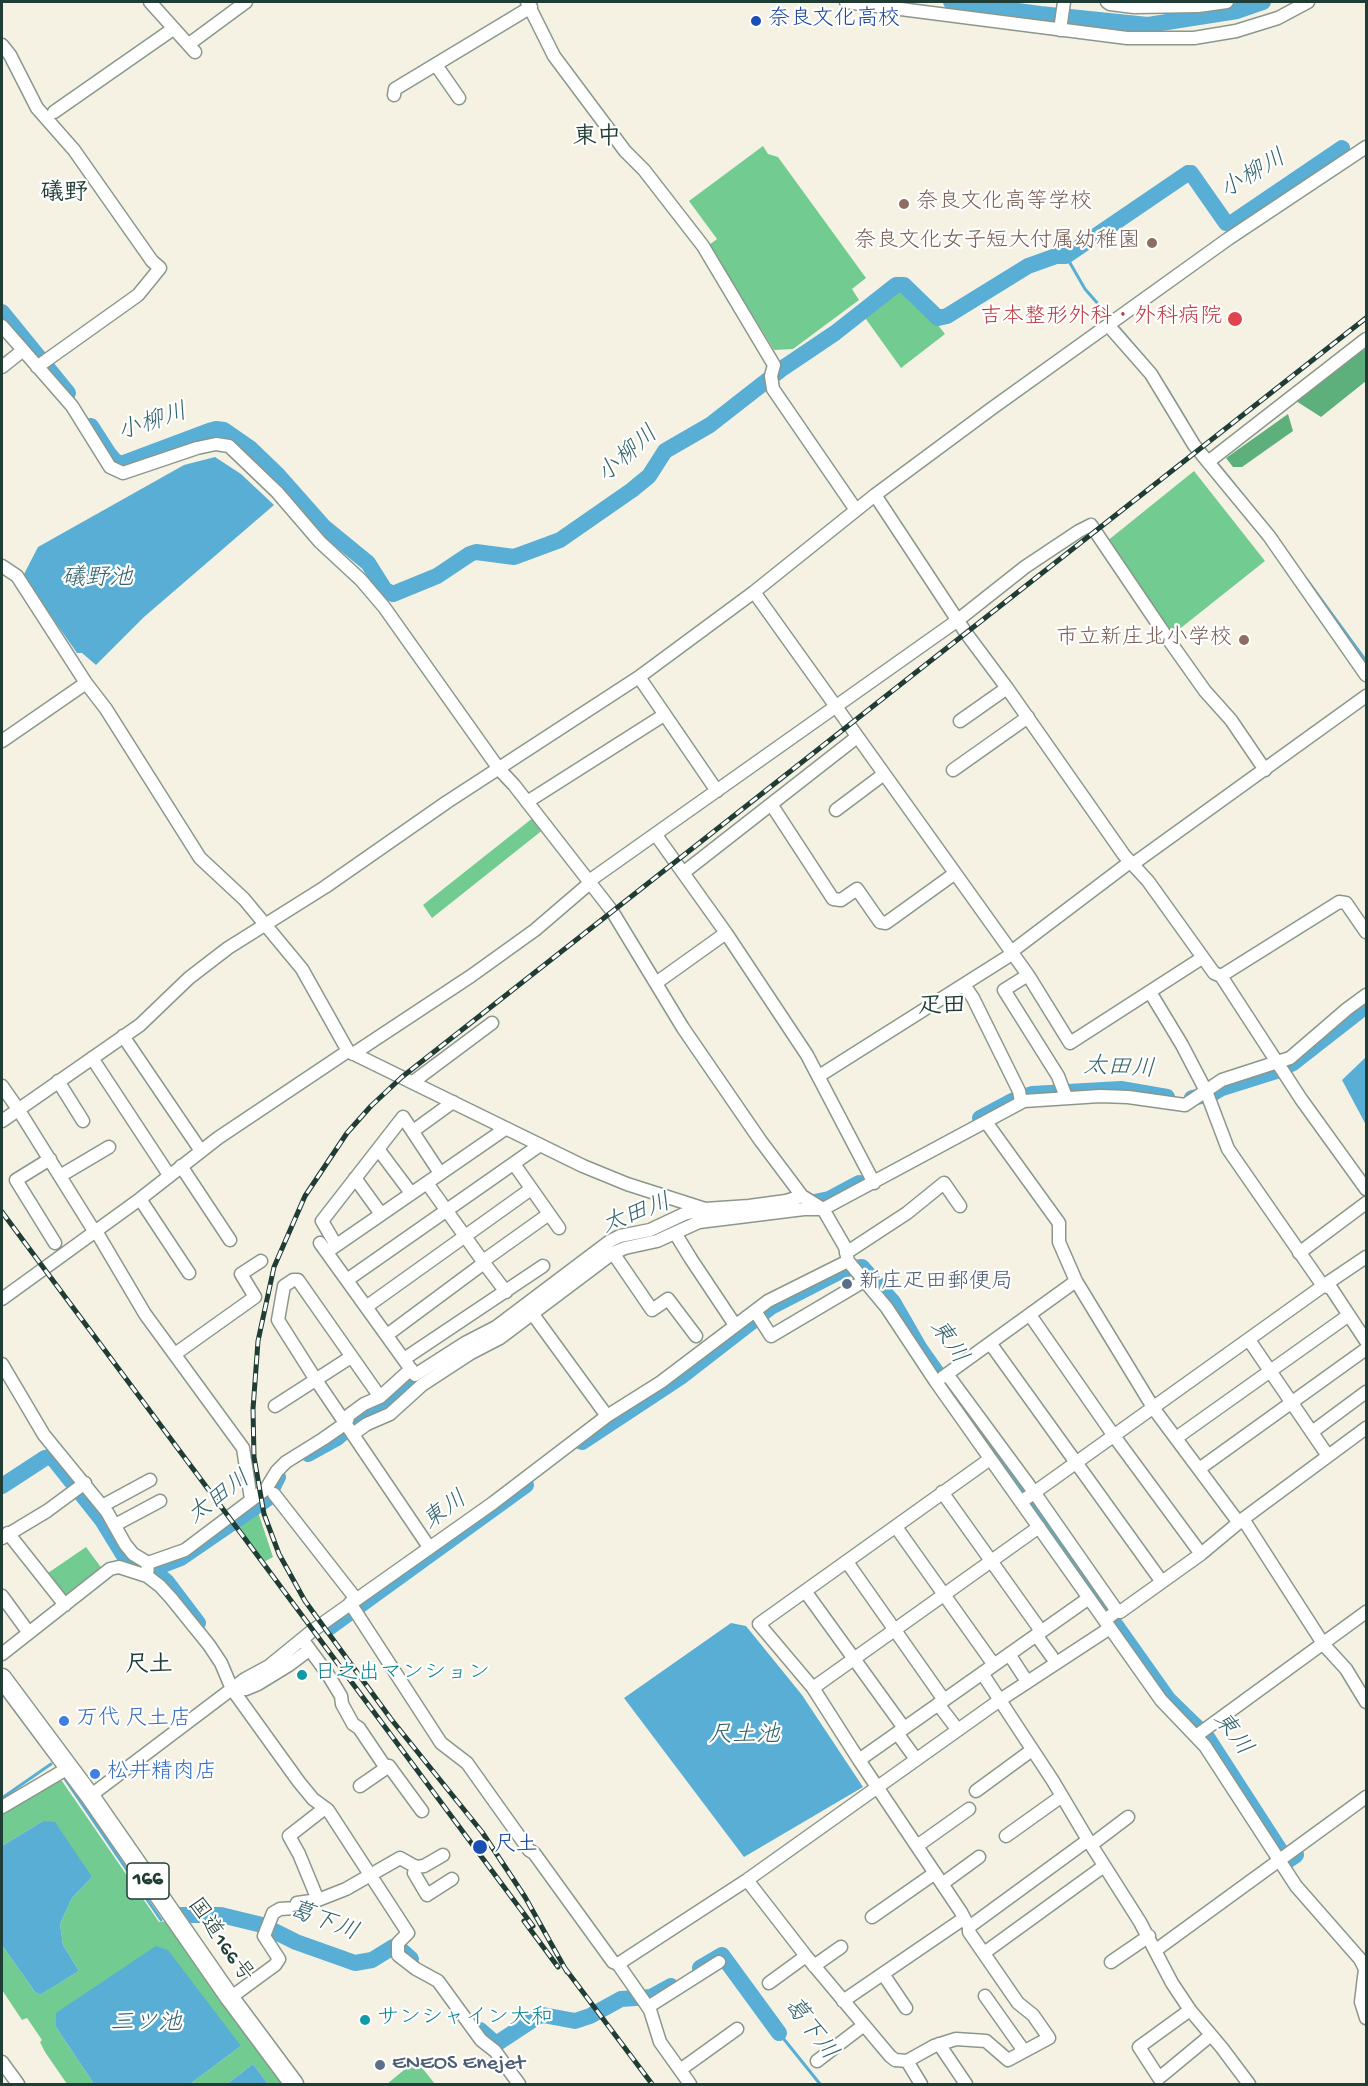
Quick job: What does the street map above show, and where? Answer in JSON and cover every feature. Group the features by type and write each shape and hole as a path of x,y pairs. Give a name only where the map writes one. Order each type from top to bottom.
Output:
{"highway":[{"name":"国道166号","path":"2,1678 90,1796 230,1998 294,2085"}],"street":[{"path":"150,2 192,48 246,2"},
{"path":"846,2 1060,27 1127,38 1194,38 1236,31 1278,18 1308,2"},
{"path":"1060,27 1064,2"},
{"path":"1107,2 1134,7 1198,6 1227,2"},
{"path":"394,95 395,89 529,4 554,56 625,151 644,170 703,246 774,365 771,379 772,389 856,510"},
{"path":"54,112 173,29"},
{"path":"2,45 10,55 38,108 74,150 152,261 160,268 138,295 37,366"},
{"path":"436,65 459,98"},
{"path":"2,1121 140,1025 189,978 228,948 639,677 754,592 875,495 1108,325 1228,239 1366,147"},
{"path":"1108,325 1151,374 1190,439 1269,536 1366,675"},
{"path":"2,326 72,406 110,467 123,473 197,448 216,444 229,446 277,492 320,543 361,580 384,607 499,769 612,911 683,1028 760,1140 802,1196 823,1209 847,1257 942,1378 1028,1497 1111,1618 1161,1700 1200,1734 1213,1758 1282,1857 1296,1886 1356,1953 1364,1965 1365,1976 1361,2002 1366,2018"},
{"path":"1208,462 1366,339"},
{"path":"2,367 22,351"},
{"path":"875,495 958,620 1131,863 1148,881 1202,958 1214,973 1221,976 1277,1063 1366,1190"},
{"path":"2,1299 201,1151 471,976 535,930 590,882 958,620 1025,567 1091,525 1172,645 1205,691 1231,720 1265,770"},
{"path":"2,566 17,576 86,683 106,709 200,858 244,899 302,969 350,1053 505,1129 627,1184 705,1209"},
{"path":"754,592 1028,975 1070,1043 1202,958"},
{"path":"639,677 717,791"},
{"path":"2,741 86,683"},
{"path":"960,721 1007,688"},
{"path":"819,1076 1011,953 1131,863 1265,770 1366,696"},
{"path":"527,802 664,715"},
{"path":"953,770 1028,717"},
{"path":"683,873 857,737"},
{"path":"836,810 884,774"},
{"path":"771,804 833,898 841,900 857,889 880,922 886,923 954,874"},
{"path":"656,835 726,933 819,1076 874,1183"},
{"path":"1221,976 1339,902 1346,903 1366,932"},
{"path":"656,983 726,933"},
{"path":"1028,975 1004,990 1058,1076 1066,1097"},
{"path":"964,984 1019,1091 1021,1102"},
{"path":"1150,992 1206,1091 1228,1149 1323,1286 1331,1288 1366,1341"},
{"path":"440,1173 403,1117 322,1221 327,1247 346,1280 415,1375 465,1343 530,1310 613,1253 625,1248 657,1241 699,1222 804,1209 823,1209 1021,1102 1066,1097 1128,1097 1185,1105 1222,1080 1290,1058 1366,995"},
{"path":"413,1082 492,1023"},
{"path":"123,1036 201,1151"},
{"path":"92,1058 169,1174"},
{"path":"58,1081 82,1121"},
{"path":"2,1086 96,1231 145,1314 243,1448 251,1499"},
{"path":"413,1131 453,1102"},
{"path":"986,1122 1059,1223 1059,1242 1076,1281 1154,1409 1241,1521 1324,1645 1346,1669 1366,1702"},
{"path":"327,1247 381,1214 505,1129"},
{"path":"346,1280 540,1145"},
{"path":"60,1176 109,1147"},
{"path":"378,1149 411,1193"},
{"path":"50,1159 16,1180 55,1243"},
{"path":"514,1164 560,1228"},
{"path":"181,1166 230,1240"},
{"path":"355,1178 381,1214"},
{"path":"427,1183 506,1292"},
{"path":"90,1796 232,1689 268,1666 302,1639 353,1605 429,1547 493,1503 607,1416 661,1382 768,1300 847,1257 944,1183 960,1206"},
{"path":"366,1306 531,1189"},
{"path":"353,1434 367,1424 390,1414 422,1385 471,1353 500,1338 610,1241 620,1236 650,1230 684,1214 705,1209 749,1206 786,1201 802,1196"},
{"path":"140,1198 189,1274"},
{"path":"1299,1252 1366,1203"},
{"path":"387,1335 549,1214"},
{"path":"675,1233 735,1325"},
{"path":"613,1253 652,1310 668,1299 696,1336"},
{"path":"1028,1497 1366,1257"},
{"path":"175,1354 255,1297 241,1274 261,1261"},
{"path":"2,1654 110,1569 119,1567 148,1570 184,1550 266,1489 277,1471 286,1462 345,1423 349,1415 364,1404 380,1397 407,1364 543,1266"},
{"path":"755,1311 771,1336 861,1277"},
{"path":"380,1397 298,1280 293,1280 284,1286 278,1320 429,1547"},
{"path":"942,1378 1076,1281"},
{"path":"530,1310 607,1416"},
{"path":"1030,1315 1114,1436 1202,1554"},
{"path":"1176,1438 1349,1315"},
{"path":"1248,1341 1328,1456"},
{"path":"990,1343 1162,1582"},
{"path":"1199,1469 1366,1349"},
{"path":"275,1406 351,1357"},
{"path":"2,1364 44,1435 85,1483 133,1554 209,1645 221,1663 232,1689 299,1782 313,1799 325,1808 408,1933 398,1949 416,1969 438,1981 481,2040 495,2051 519,2085"},
{"path":"942,1378 990,1459 1028,1497 1039,1527 1089,1598 1111,1618"},
{"path":"1312,1432 1366,1392"},
{"path":"618,1964 747,1880 878,1788 1202,1554 1241,1521 1366,1428"},
{"path":"747,1880 810,1961 890,2056 907,2061 939,2044 956,2039 986,2041 1008,2061 1049,2038 1033,2015 1018,2003 969,1932 961,1912 813,1688 759,1624 990,1459"},
{"path":"102,1506 150,1480"},
{"path":"65,1605 5,1536 47,1511 85,1483"},
{"path":"942,1492 992,1561 1052,1657"},
{"path":"274,1494 353,1605 441,1743 467,1763 613,1962 618,1964 648,2007 660,2042 690,2085"},
{"path":"115,1525 161,1502"},
{"path":"896,1527 994,1665"},
{"path":"813,1688 1039,1527"},
{"path":"847,1562 894,1629 954,1725"},
{"path":"805,1591 854,1659 901,1731 913,1755"},
{"path":"2,1596 29,1633"},
{"path":"859,1760 1089,1598"},
{"path":"1200,1734 1366,1612"},
{"path":"302,1639 341,1696 342,1704 353,1724 359,1728 386,1768"},
{"path":"232,1689 246,1689 258,1684 309,1650"},
{"path":"1009,1654 1024,1677"},
{"path":"982,1673 1149,1936 1167,1975 1190,2010 1249,2085"},
{"path":"976,1791 1032,1750"},
{"path":"360,1786 389,1766 422,1811"},
{"path":"2,1807 68,1768"},
{"path":"1006,1836 1062,1796"},
{"path":"1156,1950 1366,1797"},
{"path":"318,1900 289,1836 325,1808"},
{"path":"917,1846 969,1809"},
{"path":"843,2001 1128,1817"},
{"path":"230,1998 275,1965 279,1959 264,1936 273,1913 280,1909 295,1908 297,1903 318,1900 346,1889 400,1858 416,1867 424,1866 442,1855"},
{"path":"872,1917 980,1857"},
{"path":"984,1953 1104,1866"},
{"path":"416,1867 414,1873 428,1895 452,1879"},
{"path":"1111,1962 1149,1936"},
{"path":"768,1983 841,1947"},
{"path":"648,2007 719,1962"},
{"path":"883,1974 906,2008"},
{"path":"985,1995 1024,2051"},
{"path":"1190,2010 1138,2047 1159,2078 1211,2035"},
{"path":"818,2061 864,2025"},
{"path":"680,2070 738,2030"},
{"path":"939,2044 966,2085"},
{"path":"907,2061 916,2082"},
{"path":"2,2062 18,2085"}],"green space":[{"path":"763,146 768,154 778,157 866,278 852,289 859,300 793,349 774,350 709,245 717,239 689,201"},
{"path":"899,286 904,288 945,334 901,368 863,315"},
{"path":"1366,349 1366,381 1321,417 1296,401 1356,354"},
{"path":"1288,414 1293,431 1242,467 1233,467 1226,458"},
{"path":"1194,471 1265,561 1172,635 1106,542"},
{"path":"534,817 544,829 432,918 423,905"},
{"path":"258,1512 273,1557 264,1562 235,1522"},
{"path":"86,1547 103,1570 65,1601 45,1575"},
{"path":"56,1781 62,1781 159,1922 168,1921 283,2084 268,2084 253,2064 227,2084 190,2084 241,2046 56,2027 94,2084 67,2084 45,2052 40,2042 42,2040 27,2018 22,2020 2,1990 2,1945 35,1992 40,1995 79,1971 63,1945 60,1924 72,1898 92,1877 43,1821 2,1846 2,1813"},
{"path":"416,2060 435,2084 387,2084"}],"water":[{"name":"礒野池","path":"215,457 241,474 274,505 144,617 96,665 82,653 77,653 23,576 38,547 184,465"},
{"path":"1366,1057 1366,1125 1342,1080"},
{"name":"尺土池","path":"731,1623 746,1626 802,1695 863,1787 744,1857 624,1698"},
{"name":"三ツ池","path":"43,1821 55,1822 92,1877 72,1898 60,1924 63,1945 79,1971 40,1995 35,1992 2,1945 2,1846"},
{"name":"三ツ池","path":"156,1946 168,1950 241,2046 190,2084 94,2084 56,2027 56,2013"},
{"name":"三ツ池","path":"253,2064 268,2084 227,2084"}],"waterway":[{"path":"951,2 1148,25 1237,11 1263,2"},
{"name":"小柳川","path":"91,426 109,454 121,464 209,431 224,430 250,448 278,475 324,527 368,563 385,590 393,594 437,576 476,552 514,557 560,540 649,476 665,451 710,425 896,285 904,285 938,318 947,316 1028,266 1056,256 1066,256 1188,173 1191,173 1226,223 1230,224 1342,148"},
{"path":"1066,256 1085,289 1106,313"},
{"name":"小柳川","path":"2,312 68,393"},
{"path":"1119,328 1148,362"},
{"path":"1166,387 1187,422"},
{"path":"1216,462 1249,503"},
{"path":"1307,580 1366,661"},
{"name":"太田川","path":"1192,1098 1212,1094 1222,1088 1276,1071 1293,1063 1366,1006"},
{"name":"太田川","path":"980,1118 1012,1101 1032,1094 1121,1089 1167,1097"},
{"name":"太田川","path":"800,1205 829,1199 859,1183"},
{"name":"太田川","path":"597,1259 614,1245 641,1239 687,1220 711,1215"},
{"name":"東川","path":"582,1442 682,1376 771,1307 845,1269 862,1267 893,1302 920,1349 1168,1699 1207,1737 1287,1861 1296,1855"},
{"name":"太田川","path":"308,1454 337,1438 354,1423 377,1415 425,1377"},
{"name":"太田川","path":"2,1486 45,1458 52,1457 102,1520 126,1559 137,1567 152,1569 181,1558 267,1499 278,1477"},
{"name":"東川","path":"330,1627 526,1485"},
{"name":"東川","path":"152,1569 167,1582 198,1623"},
{"name":"東川","path":"273,1670 303,1647"},
{"name":"葛下川","path":"2,1798 51,1764"},
{"name":"葛下川","path":"65,1779 161,1920"},
{"name":"葛下川","path":"180,1915 221,1915 262,1925 296,1942 355,1963 372,1960 393,1947 401,1950 411,1959"},
{"name":"葛下川","path":"700,1968 722,1955 779,2033"},
{"name":"葛下川","path":"480,2030 496,2044 543,2015 575,2021 590,2016 621,1999 651,1997 671,1986"},
{"name":"葛下川","path":"779,2033 820,2084"}],"railway":[{"path":"567,1972 525,1897 482,1832 391,1719 305,1601 279,1554 264,1514 254,1457 253,1409 258,1341 274,1267 305,1196 347,1133 402,1077 1366,318"},
{"path":"2,1212 533,1926"},
{"path":"524,1921 558,1967"},
{"path":"564,1967 652,2084"}],"place":[{"name":"奈良文化高校","path":"756,21"},
{"name":"奈良文化高等学校","path":"904,204"},
{"name":"奈良文化女子短大付属幼稚園","path":"1152,243"},
{"name":"吉本整形外科・外科病院","path":"1235,319"},
{"name":"市立新庄北小学校","path":"1244,640"},
{"name":"新庄疋田郵便局","path":"847,1284"},
{"name":"日之出マンション","path":"302,1675"},
{"name":"万代 尺土店","path":"64,1721"},
{"name":"松井精肉店","path":"95,1774"},
{"name":"尺土","path":"480,1847"},
{"name":"サンシャイン大和","path":"365,2020"},
{"name":"ENEOS Enejet","path":"380,2065"}],"district":[{"name":"東中","path":"597,139"},
{"name":"礒野","path":"64,195"},
{"name":"疋田","path":"942,1008"},
{"name":"尺土","path":"149,1667"}]}
